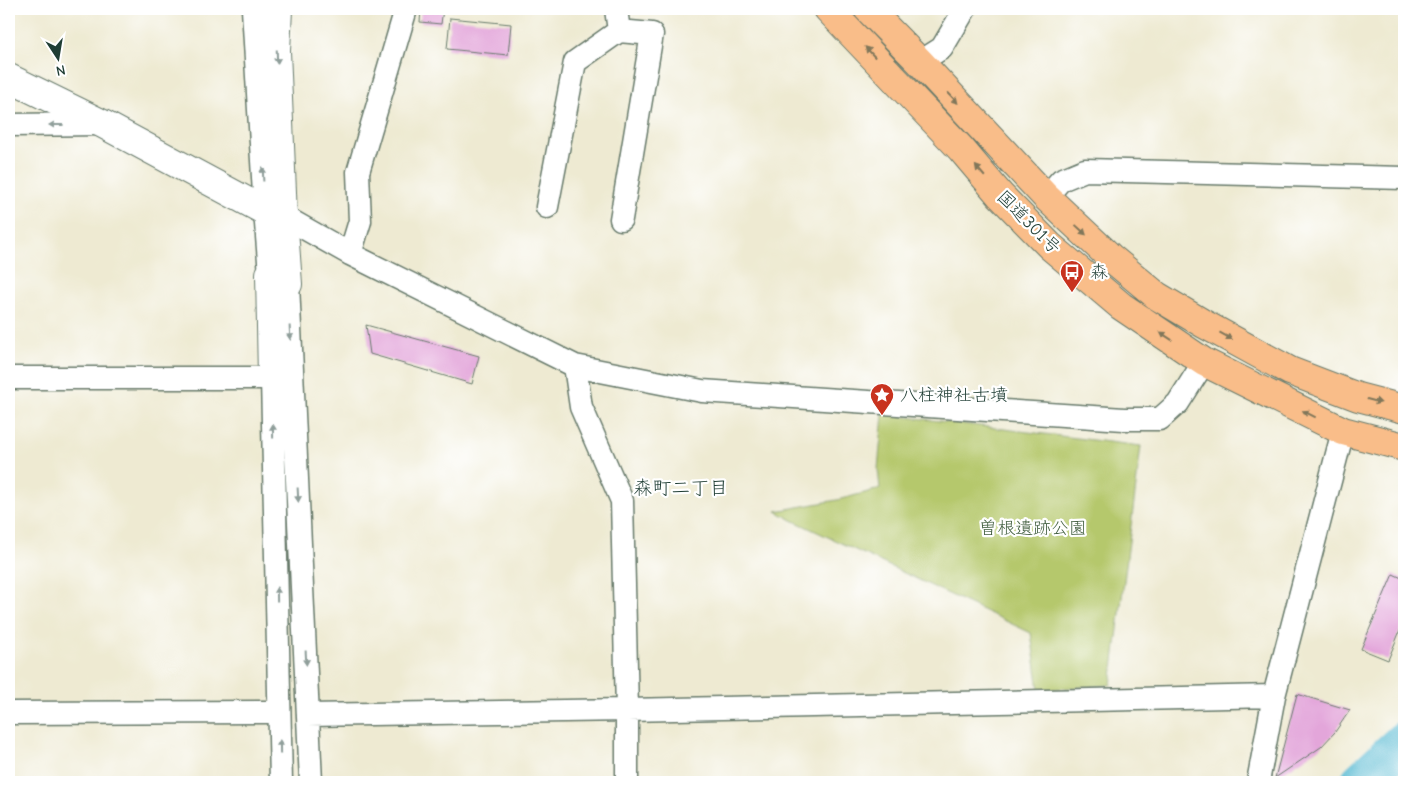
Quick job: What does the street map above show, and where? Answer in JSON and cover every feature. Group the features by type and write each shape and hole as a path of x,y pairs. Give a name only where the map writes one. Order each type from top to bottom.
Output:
{"highway":[{"name":"国道301号","path":"828,9 961,149 1000,195 1050,246 1121,306 1204,362 1343,431 1404,447"},
{"name":"国道301号","path":"868,9 1046,197 1110,257 1157,296 1290,371 1358,397 1404,409"}],"street":[{"path":"253,9 279,279 311,782"},
{"path":"274,213 278,9"},
{"path":"350,254 360,221 358,172 406,9"},
{"path":"616,9 619,31"},
{"path":"920,62 942,48 965,9"},
{"path":"547,208 575,62 619,31 652,34 621,219"},
{"path":"9,78 103,124 350,254 575,366 702,391 1124,419 1160,419 1178,403 1204,362"},
{"path":"9,125 103,124"},
{"path":"1046,197 1061,180 1085,170 1404,178"},
{"path":"279,279 272,378 281,782"},
{"path":"575,366 582,407 622,502 627,782"},
{"path":"9,378 272,378"},
{"path":"1258,782 1274,696 1343,431"},
{"path":"308,715 1274,696"},
{"path":"9,713 279,712"}],"green space":[{"name":"曽根遺跡公園","path":"883,414 1141,446 1111,685 1039,690 1031,633 776,511 837,500 880,489 878,469"}],"building":[{"path":"421,9 443,9 441,24 420,22"},
{"path":"450,18 511,24 508,55 447,49"},
{"path":"366,325 479,356 472,384 370,354"},
{"path":"1393,574 1404,579 1404,621 1388,660 1361,649"},
{"path":"1297,694 1350,710 1335,732 1321,747 1275,778"}],"waterway":[{"path":"1360,782 1404,741"}],"place":[{"name":"森","path":"1072,293"},
{"name":"八柱神社古墳","path":"882,416"}],"district":[{"name":"森町二丁目","path":"681,487"}]}
